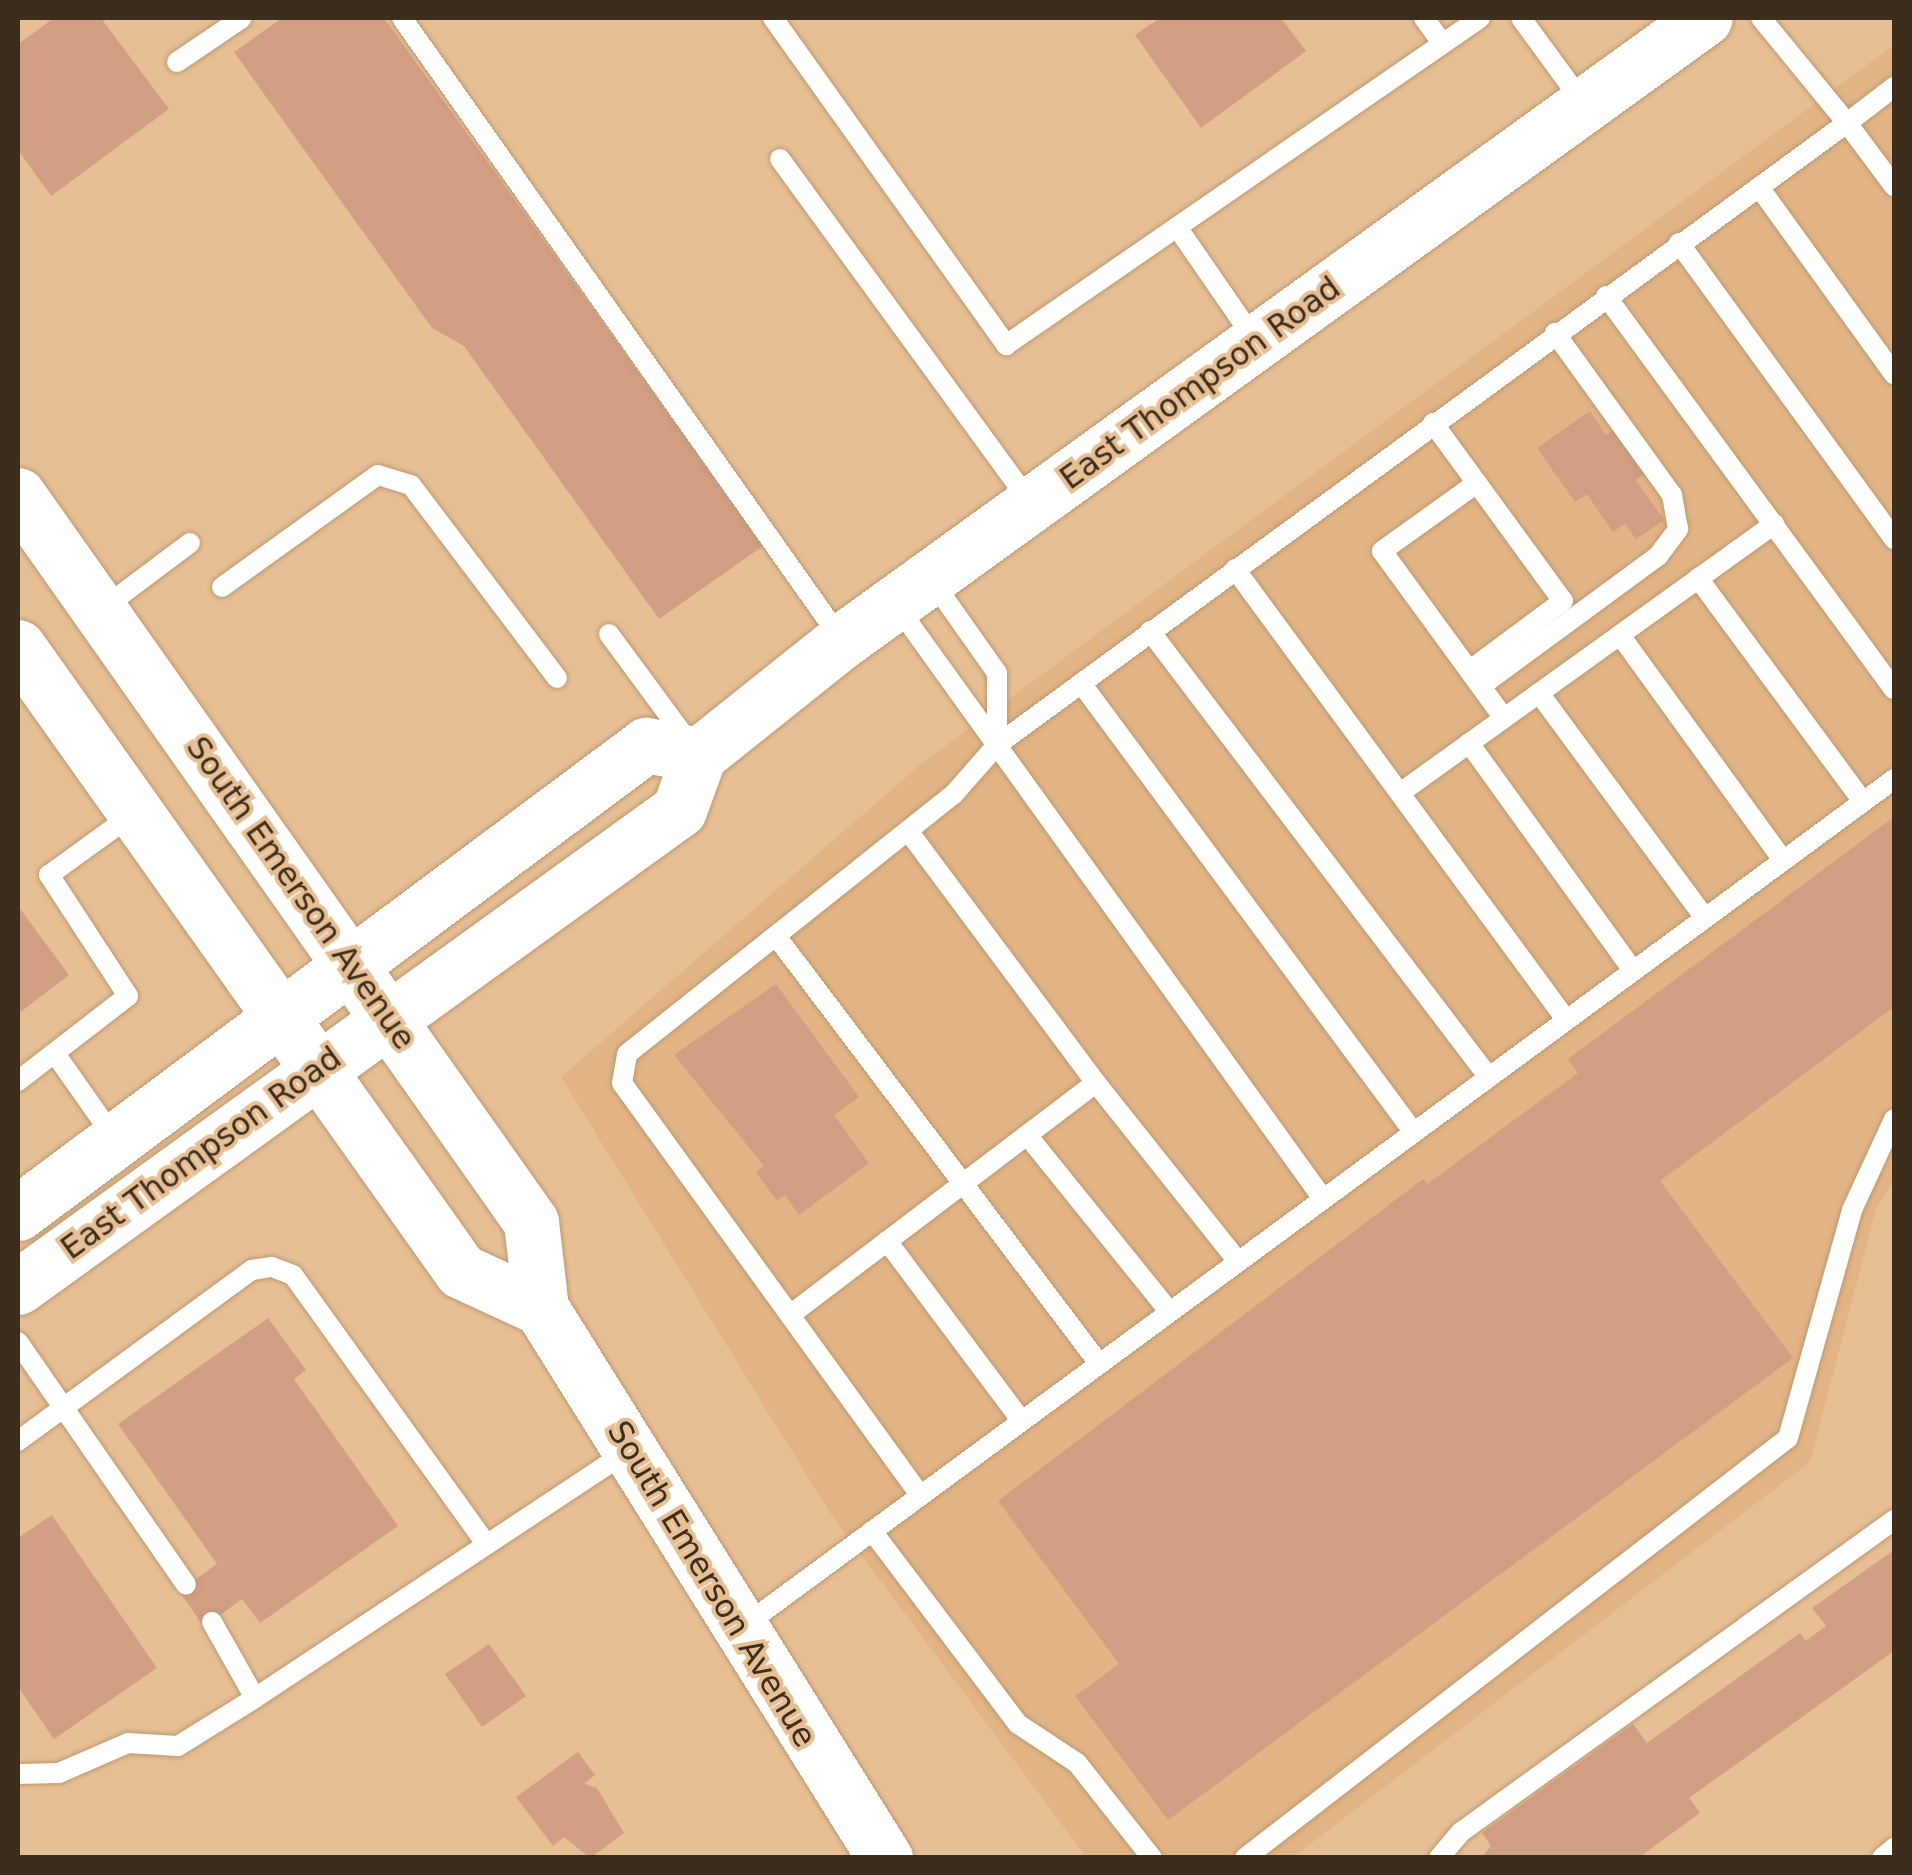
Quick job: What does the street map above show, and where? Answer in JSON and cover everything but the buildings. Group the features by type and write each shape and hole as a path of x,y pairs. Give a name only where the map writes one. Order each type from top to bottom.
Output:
{"main road":[{"name":"East Thompson Road","path":"18,1287 316,1065 390,1018 680,810 699,755 842,641 1705,18"},
{"name":"South Emerson Avenue","path":"18,495 531,1222 541,1308 885,1858"},
{"path":"24,672 136,812 461,1271 541,1308"},
{"name":"East Thompson Road","path":"23,1197 116,1140 355,968 416,909 646,745 699,755"}],"lane":[{"path":"177,62 242,18"},
{"path":"402,18 842,641"},
{"path":"773,18 1006,345 1480,18"},
{"path":"1424,18 1442,43"},
{"path":"1522,18 1584,104"},
{"path":"1761,18 1894,186"},
{"path":"920,1495 622,1083 627,1054 908,832 997,745 1894,88"},
{"path":"780,159 1032,504"},
{"path":"1759,186 1894,374"},
{"path":"1177,227 1256,342"},
{"path":"1678,244 1894,539"},
{"path":"1606,296 1894,689"},
{"path":"1475,678 1658,556 1678,529 1672,494 1556,334"},
{"path":"1433,423 1564,601 1475,678"},
{"path":"222,588 378,475 411,485 556,678"},
{"path":"1476,482 1382,551 1504,718"},
{"path":"1400,793 1774,524"},
{"path":"101,610 190,543"},
{"path":"1235,569 1565,1018"},
{"path":"1698,578 1863,802"},
{"path":"912,591 997,673 997,745"},
{"path":"912,591 997,745 1321,1196"},
{"path":"1150,631 1487,1075"},
{"path":"609,634 699,755"},
{"path":"1620,634 1783,860"},
{"path":"1081,683 1412,1130"},
{"path":"1539,693 1704,918"},
{"path":"1469,743 1632,969"},
{"path":"741,1628 1321,1196 1894,778"},
{"path":"18,1081 128,996 49,875 136,812"},
{"path":"908,832 1096,1082 1236,1259"},
{"path":"776,936 959,1187 1098,1362"},
{"path":"56,1054 116,1140"},
{"path":"790,1315 1096,1082"},
{"path":"1245,1858 1788,1438 1852,1210 1894,1119"},
{"path":"1027,1135 1168,1310"},
{"path":"887,1241 1021,1420"},
{"path":"18,1442 252,1270 272,1267 293,1275 487,1545"},
{"path":"18,1342 186,1585"},
{"path":"18,1774 59,1773 128,1743 178,1746 631,1449"},
{"path":"1439,1858 1461,1832 1894,1520"},
{"path":"872,1530 1018,1724 1077,1763 1152,1858"},
{"path":"212,1622 255,1698"},
{"path":"1882,1858 1894,1848"}],"shaded area":[{"path":"1894,45 1894,1181 1876,1209 1810,1462 1293,1857 1086,1857 830,1513 561,1077 921,764"}]}
